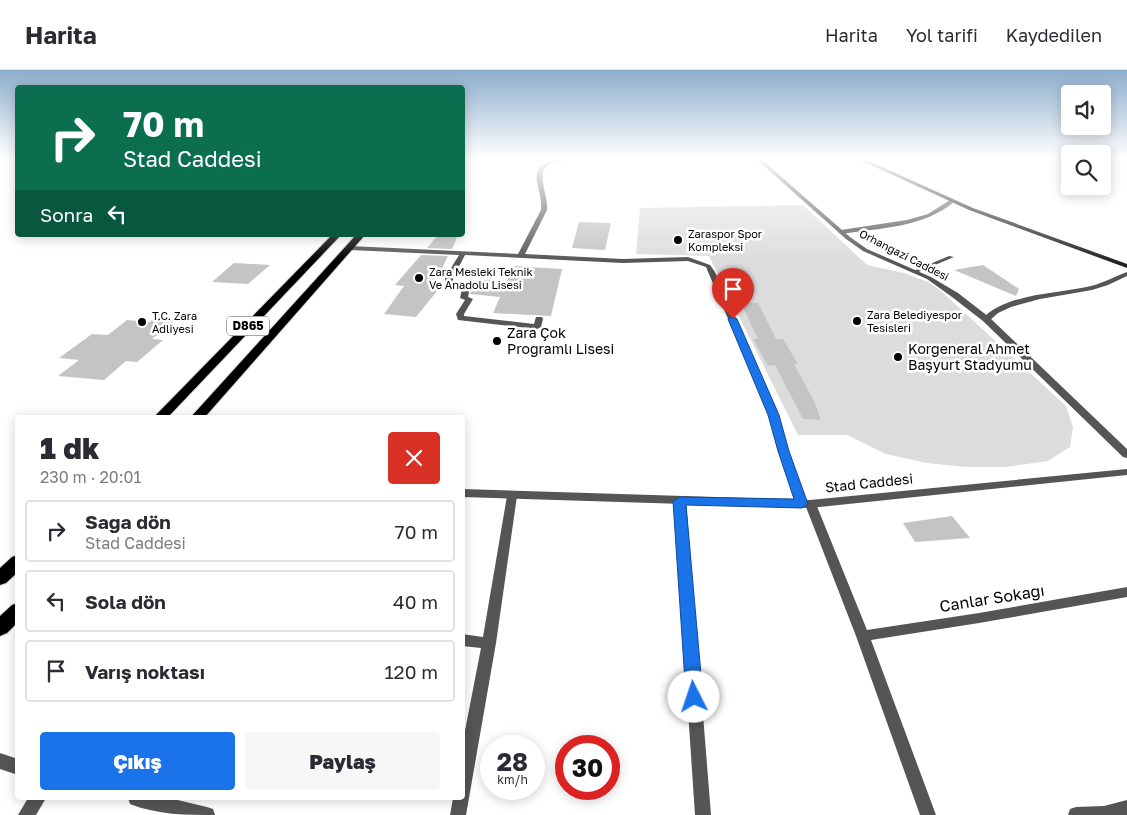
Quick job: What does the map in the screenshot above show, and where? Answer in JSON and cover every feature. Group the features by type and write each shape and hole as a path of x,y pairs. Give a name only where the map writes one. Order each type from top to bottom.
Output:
{"highway":[{"name":"D865","path":"163,415 335,237"},
{"name":"D865","path":"199,415 359,237"},
{"path":"0,578 15,564"},
{"path":"0,628 15,613"}],"main road":[{"path":"934,193 1127,266"}],"street":[{"path":"521,255 544,210 545,200 543,193"},
{"name":"Orhangazi Caddesi","path":"796,193 841,232 865,250 929,278 986,319 1127,455"},
{"path":"841,232 908,222 930,215 952,201"},
{"path":"350,248 622,261 688,259 708,266 724,298 774,415 783,451 863,636 928,815"},
{"path":"463,253 449,278 448,286 466,287 464,298 469,299 460,314 461,318 537,327 538,320"},
{"path":"914,272 951,257"},
{"path":"986,319 992,312 1023,301 1101,285 1127,274"},
{"name":"Stad Caddesi","path":"465,493 806,504 1127,472"},
{"path":"465,775 489,643 512,496"},
{"path":"680,501 703,815"},
{"name":"Canlar Sokağı","path":"863,636 1127,592"},
{"path":"465,640 489,643"},
{"path":"26,815 37,800"},
{"path":"144,800 207,815"},
{"path":"458,815 462,800"},
{"path":"1076,815 1104,814 1127,808"}],"shaded area":[{"name":"Zara Belediyespor Tesisleri","path":"803,205 867,265 904,273 928,282 941,291 1066,406 1073,427 1070,447 1048,461 1006,467 966,467 927,463 886,454 847,435 798,435 709,256 636,254 640,208"}],"building":[{"path":"579,222 611,223 605,250 572,248"},
{"path":"436,237 457,237 452,249 427,248"},
{"path":"421,255 448,256 434,285 442,285 416,317 384,314 404,286 395,285"},
{"path":"234,263 270,265 248,284 212,282"},
{"path":"983,265 1019,289 1016,296 954,270"},
{"path":"513,266 562,269 551,316 493,313 500,297 470,294 478,280 507,281"},
{"path":"741,303 758,303 776,339 783,339 798,364 794,364 815,403 821,420 803,419 775,365 768,366 753,339 758,339"},
{"name":"T.C. Zara Adliyesi","path":"153,319 174,321 152,339 163,340 137,362 126,361 104,380 58,376 79,360 59,358 92,334 108,335 127,320 150,322"},
{"path":"952,516 970,538 915,542 903,523"}],"place":[{"name":"Zaraspor Spor Kompleksi","path":"678,240"},
{"name":"Zara Mesleki Teknik Ve Anadolu Lisesi","path":"419,278"},
{"name":"Zara Belediyespor Tesisleri","path":"857,321"},
{"name":"T.C. Zara Adliyesi","path":"142,322"},
{"name":"Zara Çok Programlı Lisesi","path":"497,341"},
{"name":"Korgeneral Ahmet Başyurt Stadyumu","path":"898,357"}],"route":[{"path":"694,697 680,501 802,504 783,451 774,415 733,319"}]}
